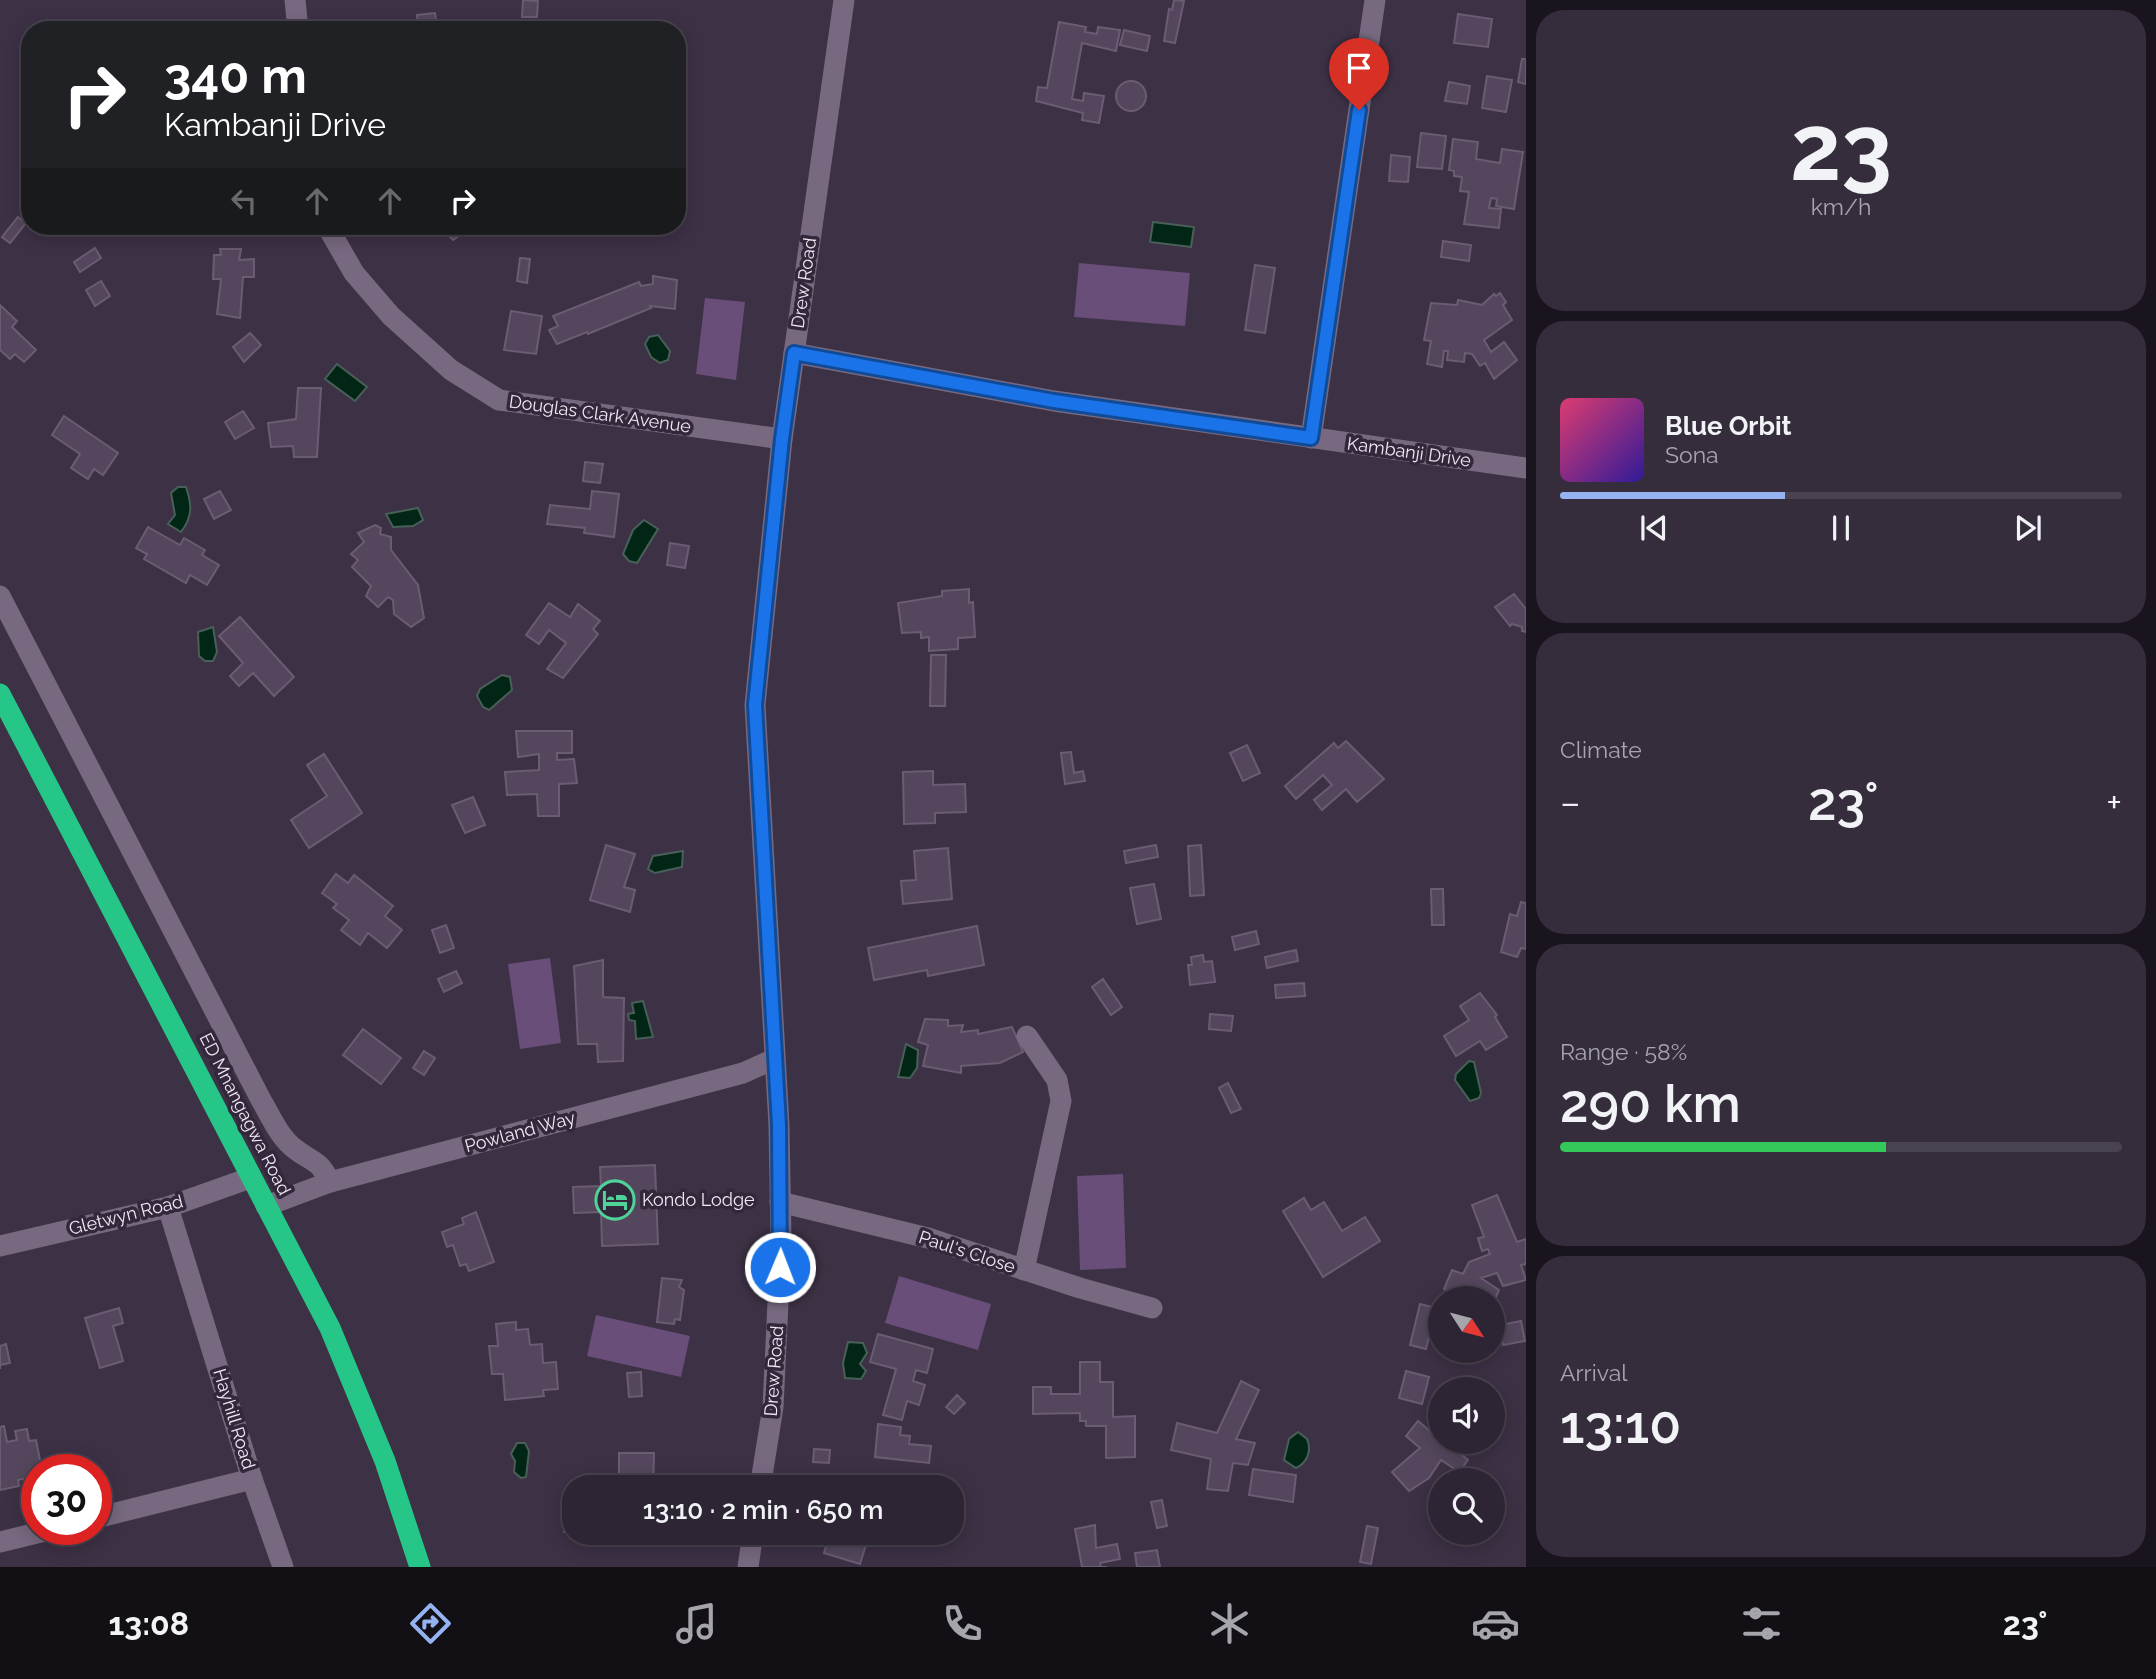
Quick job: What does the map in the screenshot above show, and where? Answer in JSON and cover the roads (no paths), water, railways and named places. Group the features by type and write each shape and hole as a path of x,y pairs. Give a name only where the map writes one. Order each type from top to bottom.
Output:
{"highway":[{"name":"ED Mnangagwa Road","path":"0,694 233,1138 250,1178 325,1317 358,1390 420,1567"}],"street":[{"path":"295,0 297,21"},
{"name":"Drew Road","path":"762,1475 773,1407 780,1202 755,705 782,439 844,0"},
{"path":"1311,438 1375,0"},
{"name":"Douglas Clark Avenue","path":"332,235 354,272 391,316 451,370 472,386 499,400 782,439"},
{"name":"Kambanji Drive","path":"794,353 1054,401 1526,468"},
{"path":"0,596 260,1098 285,1139 295,1149 320,1163 330,1182"},
{"path":"1024,1270 1060,1101 1057,1080 1027,1036"},
{"name":"Powland Way","path":"266,1206 330,1182 743,1073 774,1059"},
{"name":"Gletwyn Road","path":"0,1246 168,1207 250,1178"},
{"name":"Paul's Close","path":"780,1202 929,1238 1152,1308"},
{"name":"Hayhill Road","path":"112,1514 252,1479 168,1207"},
{"path":"252,1479 283,1567"},
{"path":"0,1542 21,1537"},
{"path":"748,1567 751,1545"}],"place":[{"name":"Kondo Lodge","path":"615,1200"}]}
